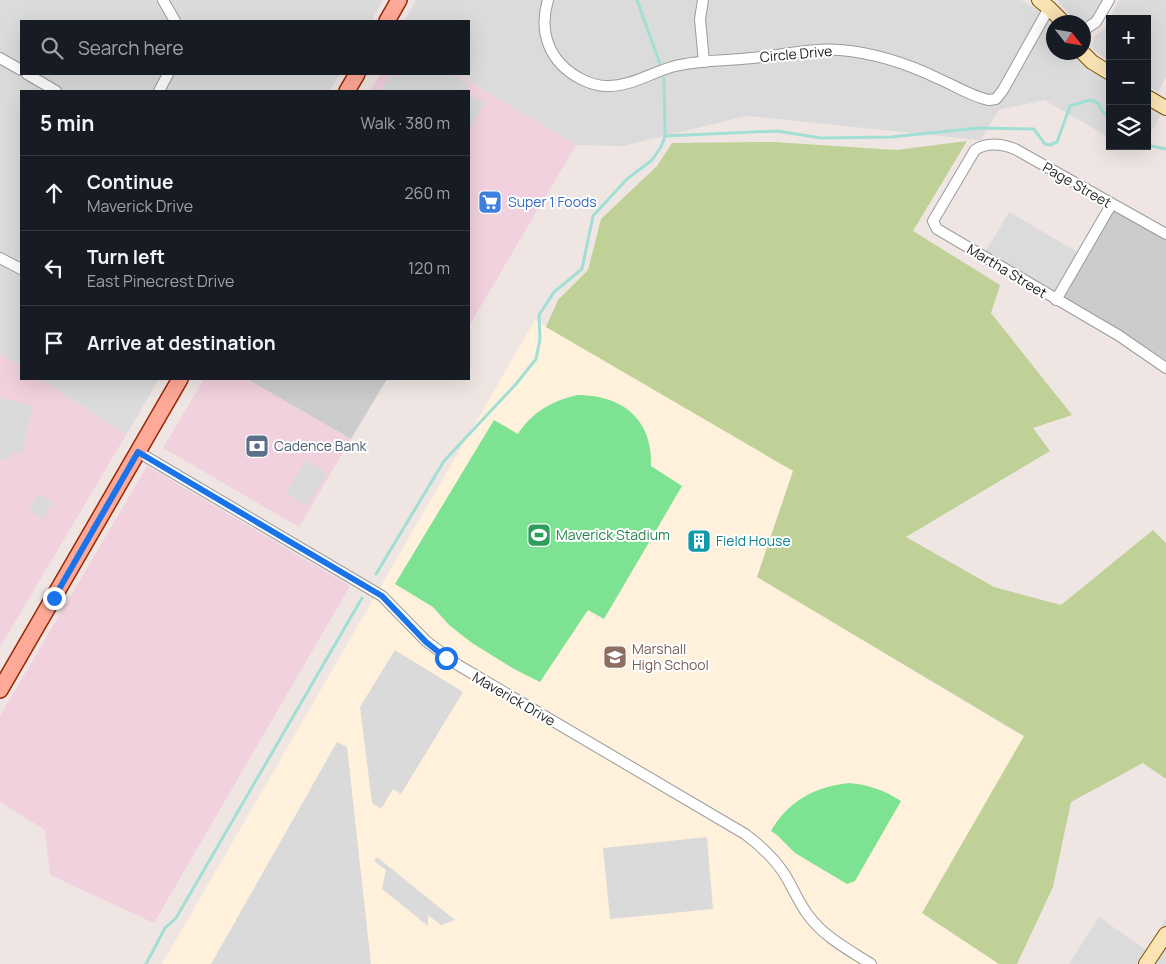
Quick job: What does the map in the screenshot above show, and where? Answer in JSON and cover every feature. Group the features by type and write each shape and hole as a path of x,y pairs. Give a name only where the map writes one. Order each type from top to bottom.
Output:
{"main road":[{"path":"388,20 399,0"},
{"path":"348,90 356,75"},
{"path":"0,690 179,380"}],"street":[{"path":"163,0 174,20"},
{"name":"Circle Drive","path":"548,0 544,32 550,50 564,68 586,81 606,86 623,85 672,67 704,62 760,58 804,51 838,50 889,58 934,76 985,100 993,100 1003,90 1044,4"},
{"path":"703,0 700,29 704,62"},
{"path":"1091,25 1096,22 1109,0"},
{"path":"1044,4 1056,15"},
{"path":"0,58 20,69"},
{"path":"1090,60 1106,71"},
{"path":"29,75 54,90"},
{"path":"160,90 167,75"},
{"path":"1151,99 1166,108"},
{"name":"Page Street","path":"986,145 999,145 1015,149 1111,205 1166,234"},
{"name":"Martha Street","path":"986,145 971,154 933,217 934,225 1125,340 1166,368"},
{"path":"1056,300 1111,205"},
{"path":"0,258 20,268"},
{"name":"Maverick Drive","path":"138,452 382,596 426,642 458,666 745,834 761,846 780,868 802,907 816,925 836,942 871,964"},
{"path":"1146,964 1166,934"}],"shaded area":[{"path":"0,0 383,0 372,20 20,20 20,75 339,75 330,90 20,90 20,366 0,353"},
{"path":"416,0 1021,0 1040,11 1046,17 1046,60 1079,60 1106,79 1106,136 1044,100 999,110 980,140 747,116 623,146 576,145 459,75 470,75 470,20 405,20"},
{"path":"1057,0 1104,0 1095,17 1091,19 1091,15 1070,15"},
{"path":"1119,0 1166,0 1166,77 1158,92 1151,88 1151,15 1111,15"},
{"path":"1106,25 1106,59 1098,54 1092,47 1095,36"},
{"path":"379,75 459,75 576,145 470,324 470,90 371,90"},
{"path":"390,75 455,75 471,85 468,90 381,90"},
{"path":"470,95 484,103 470,129"},
{"path":"1151,106 1162,113 1151,132"},
{"path":"1114,211 1166,239 1166,360 1063,298"},
{"path":"1009,212 1079,253 1055,293 985,252"},
{"name":"Marshall High School","path":"535,320 794,471 757,577 1024,737 922,913 999,964 162,964"},
{"path":"0,353 20,366 20,380 42,380 126,435 0,647"},
{"path":"42,380 158,380 126,435"},
{"path":"203,380 249,380 351,439 299,527 163,448"},
{"path":"249,380 386,380 351,439"},
{"path":"0,398 32,405 23,453 13,452 12,457 0,461"},
{"path":"306,461 327,474 306,506 286,492"},
{"path":"147,466 350,586 154,923 50,875 45,830 0,802 0,716"},
{"path":"38,494 52,502 43,519 29,511"},
{"path":"395,650 463,692 401,794 393,789 381,809 372,803 360,707"},
{"path":"337,742 347,747 371,964 211,964"},
{"path":"707,837 713,909 610,919 603,848"},
{"path":"377,857 455,920 441,925 428,915 428,926 382,889 386,870 374,861"},
{"path":"1099,917 1146,950 1166,919 1166,964 1069,964"}],"green space":[{"path":"967,141 913,231 1000,285 991,313 1072,415 1033,428 1050,451 906,537 994,587 1061,605 1153,530 1166,543 1166,779 1143,763 1071,802 1053,887 1017,964 999,964 922,913 1024,736 757,577 793,471 546,327 558,300 588,270 601,219 657,166 672,143 774,142 896,150"},
{"name":"Maverick Stadium","path":"577,395 608,399 632,413 647,435 651,466 682,486 604,619 588,610 540,682 514,669 472,643 449,625 433,607 395,584 494,420 518,434 530,419 543,408"},
{"path":"850,783 876,789 901,801 855,881 847,884 795,853 771,831 786,811 804,797 826,788"}],"waterway":[{"path":"637,0 660,64"},
{"path":"664,79 665,136"},
{"path":"376,574 444,461 516,384 536,359 540,339 539,315 554,292 582,269 593,216 627,179 652,160 661,147 665,136 777,131 821,138 891,137 979,128 1034,129 1045,144 1050,145 1057,142 1070,106 1090,100 1098,103 1106,115"},
{"path":"1151,146 1166,149"},
{"path":"146,964 165,928 176,918 362,598"}],"place":[{"name":"Super 1 Foods","path":"490,202"},
{"name":"Cadence Bank","path":"257,446"},
{"name":"Maverick Stadium","path":"539,535"},
{"name":"Field House","path":"699,541"},
{"name":"Marshall High School","path":"615,657"}],"route":[{"path":"54,598 138,452 382,596 394,606 426,642 446,658"}]}
